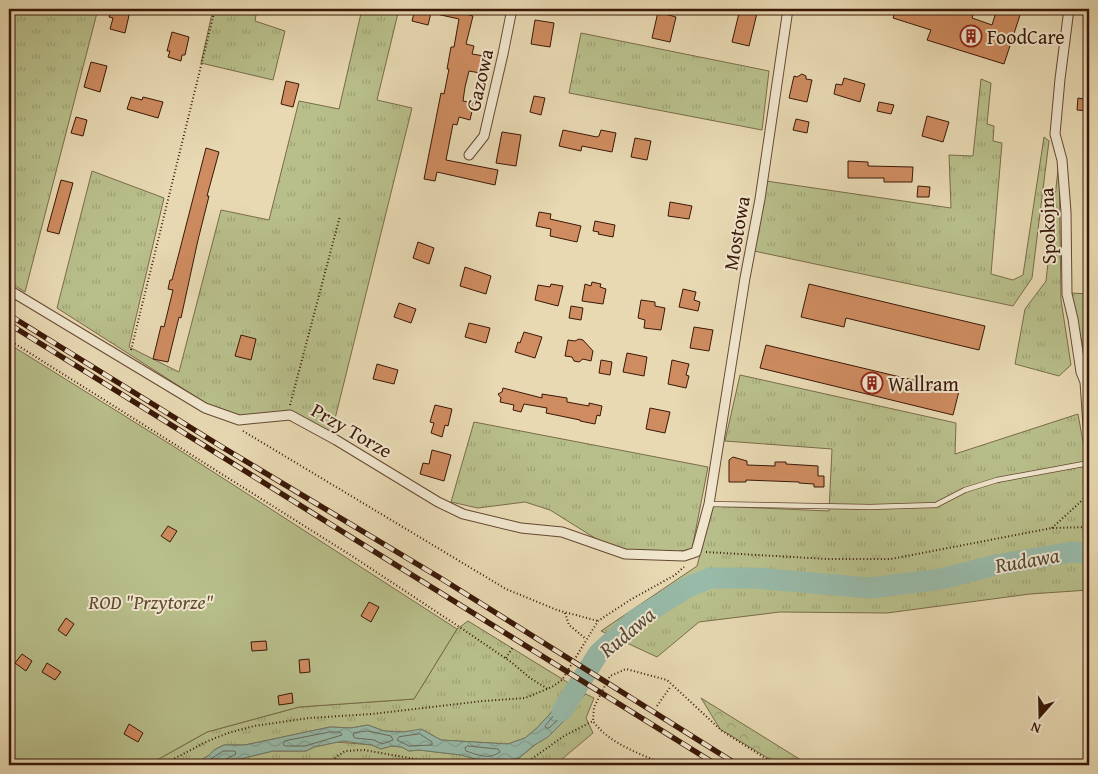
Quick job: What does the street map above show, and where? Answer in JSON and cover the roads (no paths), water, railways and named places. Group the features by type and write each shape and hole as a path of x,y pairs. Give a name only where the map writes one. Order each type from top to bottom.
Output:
{"street":[{"name":"Gazowa","path":"469,155 484,136 512,9"},
{"name":"Mostowa","path":"696,552 709,504 763,180 788,9"},
{"name":"Spokojna","path":"1069,9 1060,80 1056,134 1062,160 1066,212 1066,294 1073,319 1081,372 1085,382 1089,441"},
{"name":"Przy Torze","path":"9,290 205,408 239,420 290,415 336,440 438,502 463,514 521,528 562,532 625,554 684,556 696,552"}],"lane":[{"path":"709,504 870,507 936,505 965,490 997,480 1089,463"}],"water":[{"path":"572,685 586,694 576,701 564,721 548,737 533,746 519,758 486,762 461,755 419,750 409,751 402,747 391,746 381,749 372,745 343,741 314,747 306,751 273,751 236,760 227,765 192,765 224,745 245,745 330,727 351,728 368,725 384,731 403,732 421,729 441,740 508,744 525,738 537,728 558,705"}],"waterway":[{"name":"Rudawa","path":"562,711 598,654 635,620 688,587 711,578 755,578 870,588 941,579 996,565 1072,552 1089,553"}],"railway":[{"path":"9,315 222,447 442,579 738,765"},
{"path":"9,324 717,765"}],"place":[{"name":"FoodCare","path":"971,36"},
{"name":"Wallram","path":"872,383"}],"park label":[{"name":"ROD \"Przytorze\"","path":"151,601"}]}
